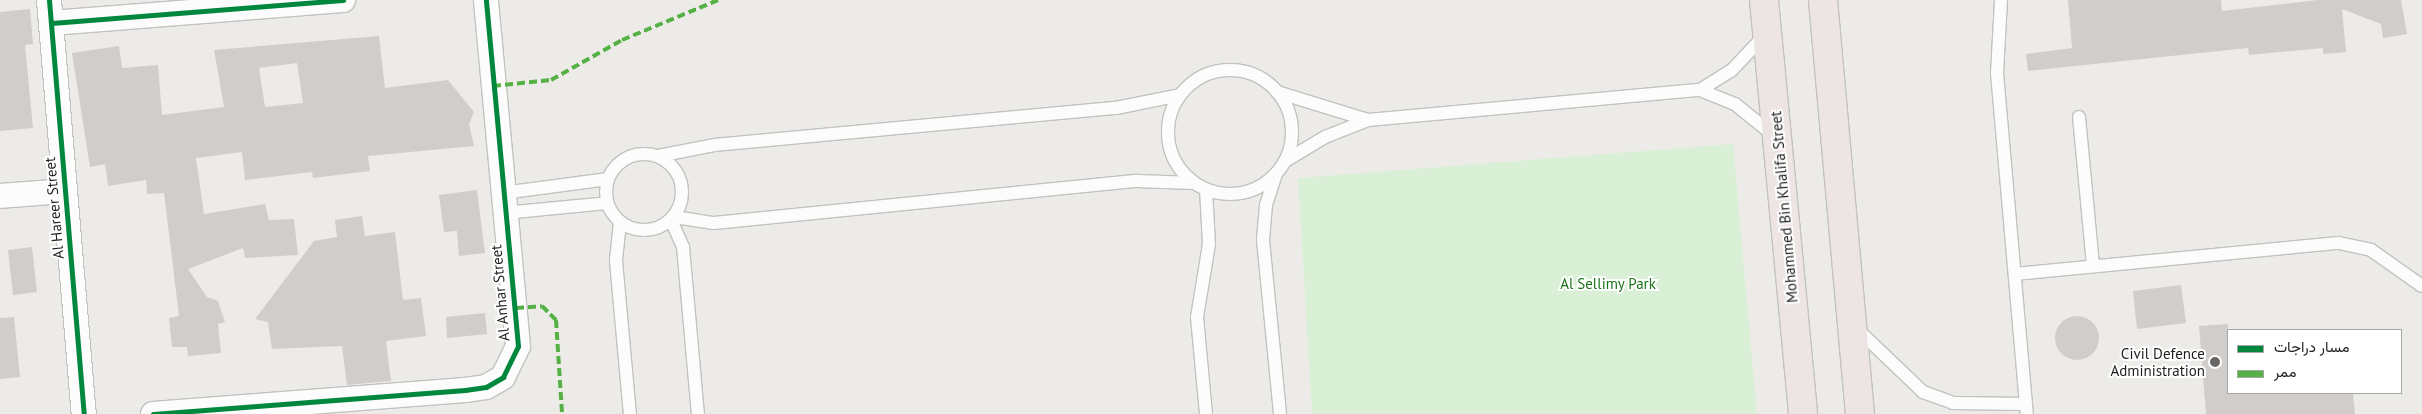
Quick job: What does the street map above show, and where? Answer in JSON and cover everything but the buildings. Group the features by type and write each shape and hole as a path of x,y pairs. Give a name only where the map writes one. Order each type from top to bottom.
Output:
{"highway":[{"name":"Mohammed Bin Khalifa Street","path":"1764,0 1803,414"},
{"path":"1822,0 1860,414"}],"street":[{"name":"Al Hareer Street","path":"49,0 84,414"},
{"path":"51,24 343,0"},
{"name":"Al Anhar Street","path":"153,414 486,387 503,377 518,346 486,0"},
{"path":"0,196 65,191"}],"lane":[{"path":"1852,323 1923,392 1953,403 2026,409 1997,73 2001,0"},
{"path":"608,179 607,203 620,222 646,230 673,218 714,223 1137,182 1200,186 1244,192 1325,137 1368,120 1700,90 1731,71 1767,31"},
{"path":"504,203 608,179 628,158 658,156 714,145 1116,108 1180,95 1201,78 1228,70 1263,79 1277,92 1292,125 1281,166 1266,205 1263,240 1280,414"},
{"path":"1700,90 1735,104 1778,140"},
{"path":"1277,92 1368,120"},
{"path":"1180,95 1167,132 1171,152 1200,186 1209,244 1197,317 1206,414"},
{"path":"2079,117 2092,266"},
{"path":"658,156 668,162 682,182 683,194 673,218 684,256 698,414"},
{"path":"504,203 607,203"},
{"path":"620,222 616,262 630,414"},
{"path":"2015,274 2350,243 2371,250 2422,286"}],"green space":[{"name":"Al Sellimy Park","path":"1733,144 1757,414 1312,414 1298,178"}],"marked path":[{"path":"493,86 551,80 622,40 718,0"},
{"path":"516,308 542,306 556,320 562,414"}],"cycle path":[{"path":"49,0 84,414"},
{"path":"51,23 343,0"},
{"path":"153,414 465,390 486,387 503,377 518,346 486,0"}],"place":[{"name":"Civil Defence Administration","path":"2215,362"}]}
